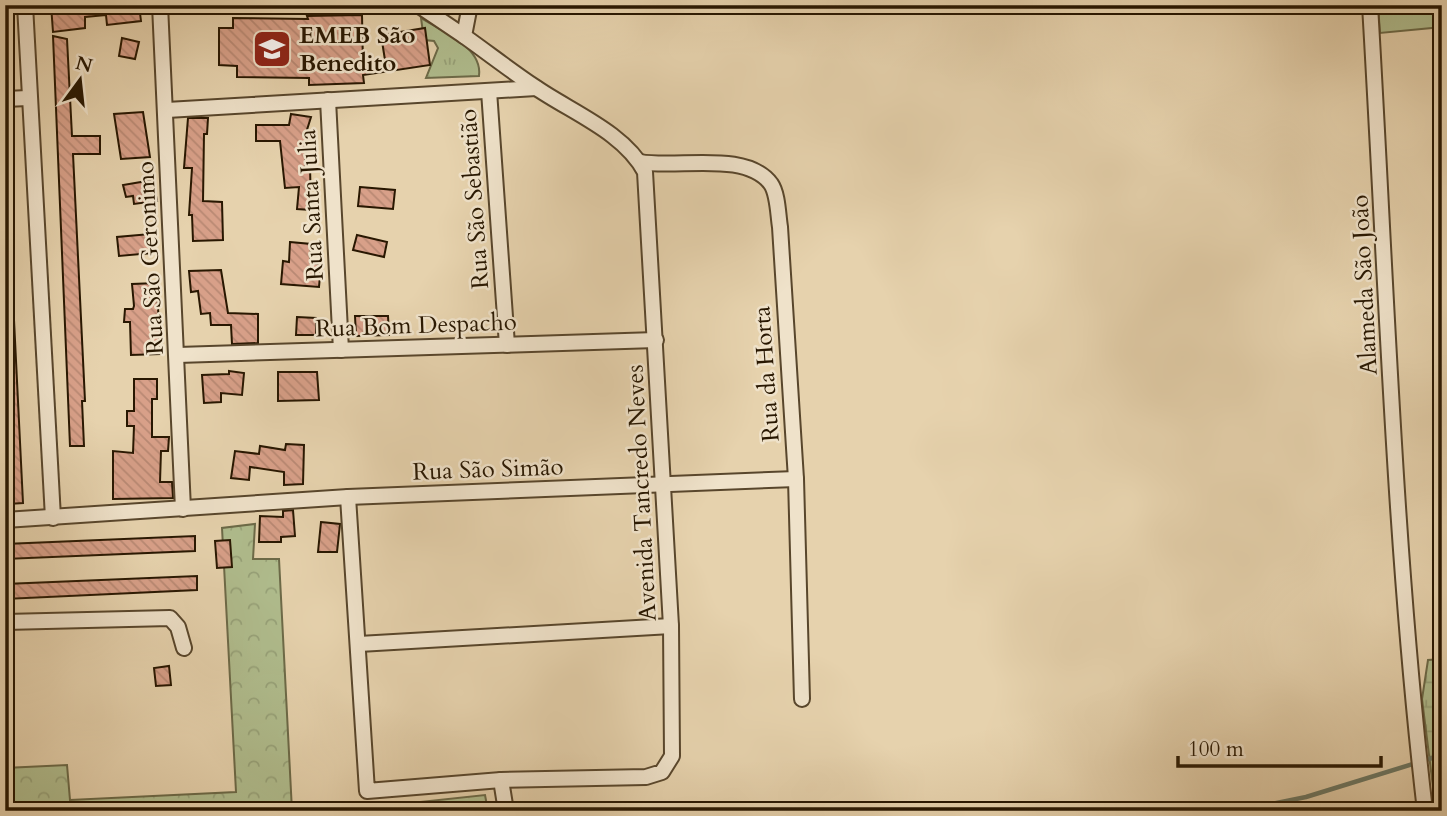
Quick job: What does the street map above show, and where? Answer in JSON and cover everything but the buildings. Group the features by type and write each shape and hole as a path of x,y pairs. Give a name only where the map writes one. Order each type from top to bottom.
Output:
{"street":[{"path":"25,5 53,517"},
{"name":"Rua São Geronimo","path":"160,5 167,110 183,509"},
{"path":"418,5 536,88 607,133 640,162"},
{"path":"464,36 470,5"},
{"name":"Alameda São João","path":"1370,5 1403,562 1425,811"},
{"path":"167,110 536,88"},
{"name":"Rua São Sebastião","path":"489,91 507,345"},
{"path":"5,99 28,98"},
{"name":"Rua Santa Julia","path":"328,100 341,350"},
{"name":"Avenida Tancredo Neves","path":"359,644 367,791 501,780 646,777 662,772 672,756 671,626 656,340 648,198 645,172 640,162"},
{"name":"Rua da Horta","path":"640,162 735,165 757,171 773,186 780,227 796,479 803,699"},
{"name":"Rua Bom Despacho","path":"178,355 656,340"},
{"name":"Rua São Simão","path":"5,520 348,497 796,479"},
{"path":"348,497 359,644 671,626"},
{"path":"5,622 170,618 178,627 184,648"},
{"path":"501,780 506,811"}],"green space":[{"path":"1378,5 1442,5 1442,27 1380,33"},
{"path":"421,18 468,48 478,66 479,76 426,78 438,48 434,41 424,40"},
{"path":"255,524 253,559 279,559 292,811 5,811 5,768 67,765 70,800 236,792 222,528"},
{"path":"1442,659 1442,811 1436,811 1422,699 1428,660"},
{"path":"485,795 488,811 336,811"}],"waterway":[{"path":"1236,811 1306,797 1442,755"}],"place":[{"name":"EMEB São Benedito","path":"272,49"}]}
